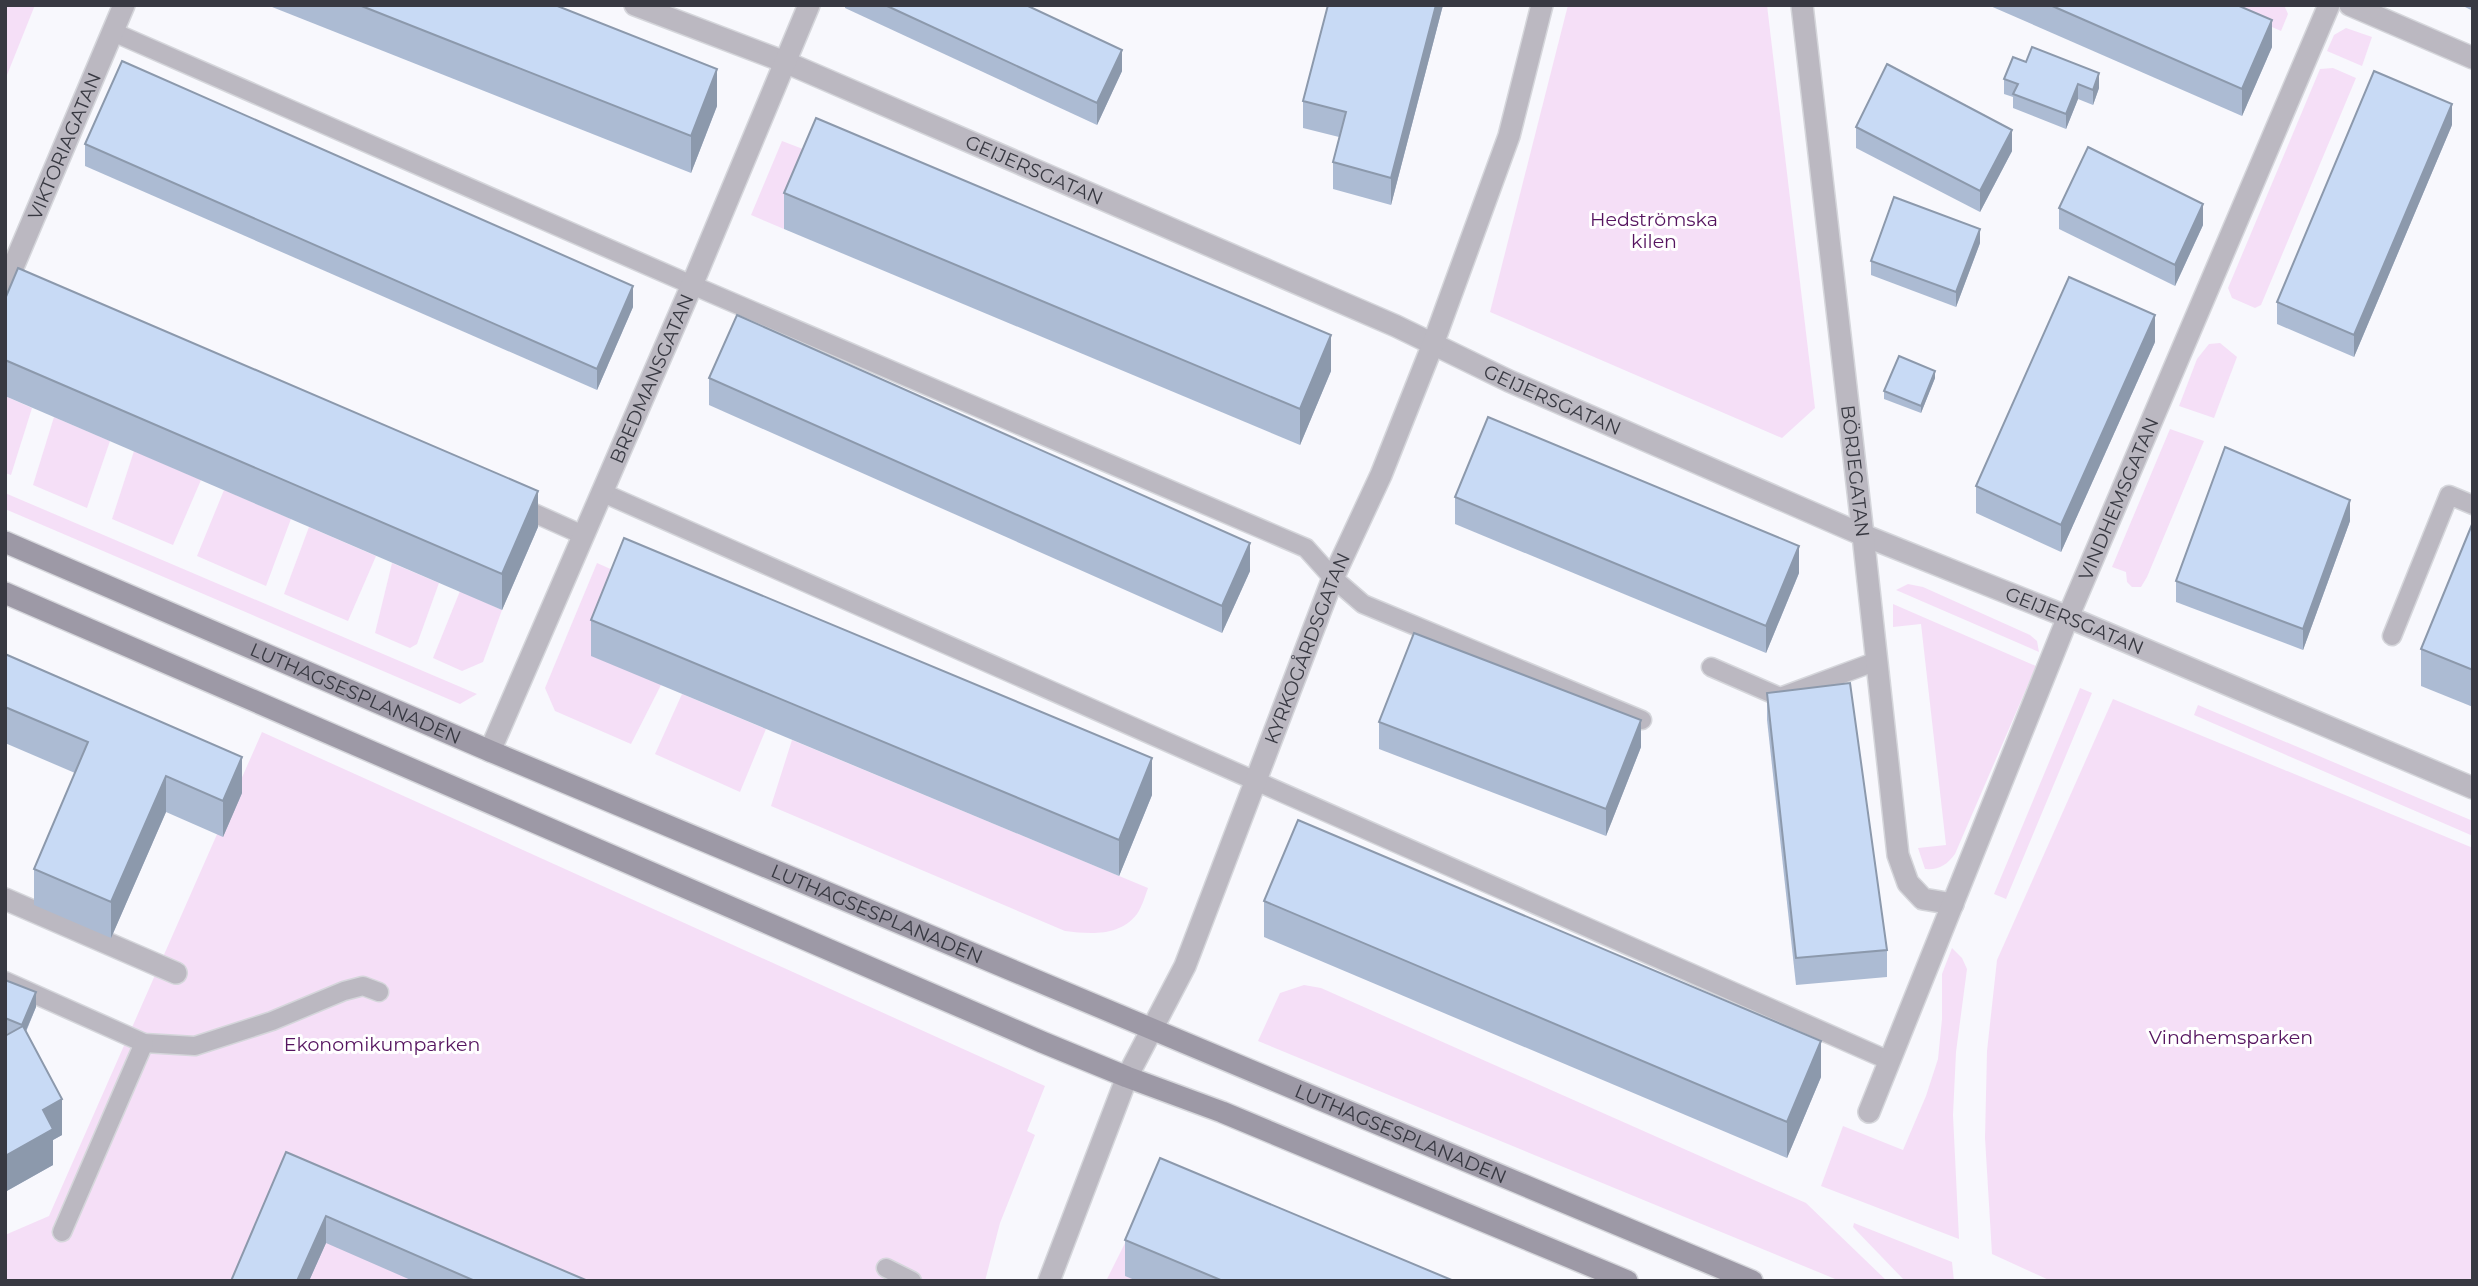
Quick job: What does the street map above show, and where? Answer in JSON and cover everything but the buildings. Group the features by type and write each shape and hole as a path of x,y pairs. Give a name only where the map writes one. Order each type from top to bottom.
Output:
{"main road":[{"name":"LUTHAGSESPLANADEN","path":"5,542 490,751 1752,1281"},
{"path":"5,593 1126,1077 1222,1112 1627,1281"}],"street":[{"name":"VIKTORIAGATAN","path":"10,280 124,5"},
{"name":"GEIJERSGATAN","path":"635,5 785,62 1396,326 1509,381 1863,535 2068,617 2473,788"},
{"name":"BREDMANSGATAN","path":"490,751 692,285 809,5"},
{"name":"KYRKOGÅRDSGATAN","path":"1049,1281 1126,1077 1185,966 1333,578 1381,475 1433,345 1509,136 1542,5"},
{"name":"BÖRJEGATAN","path":"1802,5 1898,855 1908,883 1923,899 1953,904"},
{"name":"VINDHEMSGATAN","path":"1869,1112 2068,617 2329,5"},
{"path":"2350,5 2473,58"},
{"path":"5,899 176,973"}],"lane":[{"path":"113,32 692,285 1306,548 1333,578 1363,604 1642,720"},
{"path":"601,492 1890,1061"},
{"path":"494,495 583,535"},
{"path":"2392,636 2449,495 2473,505"},
{"path":"1711,667 1780,696 1877,661"},
{"path":"5,981 144,1042 195,1046 272,1021 344,990 363,986 379,992"},
{"path":"62,1232 144,1042"},
{"path":"886,1268 912,1281"}],"green space":[{"path":"5,5 35,5 5,80"},
{"name":"Hedströmska kilen","path":"1568,5 1767,5 1815,408 1782,438 1490,312"},
{"path":"2243,5 2284,5 2288,14 2281,31 2240,13"},
{"path":"2346,28 2372,37 2362,66 2327,51 2334,35"},
{"path":"2333,68 2356,78 2261,305 2255,308 2232,298 2228,288 2320,69"},
{"path":"782,141 816,154 784,229 751,215"},
{"path":"2220,343 2237,357 2214,418 2179,406 2197,359 2209,344"},
{"path":"5,396 32,408 11,475 5,473"},
{"path":"54,417 110,441 87,508 33,485"},
{"path":"2170,429 2204,441 2147,577 2141,587 2132,587 2127,582 2126,572 2112,567"},
{"path":"134,451 201,480 173,545 112,519"},
{"path":"224,490 291,519 266,586 197,556"},
{"path":"5,493 477,694 460,704 5,509"},
{"path":"309,527 376,556 348,621 284,594"},
{"path":"392,563 439,583 417,644 410,648 375,633"},
{"path":"597,563 624,575 661,685 631,744 555,711 545,688"},
{"path":"1908,584 1923,587 2030,635 2037,641 2039,652 1896,590"},
{"path":"460,591 502,610 483,662 462,671 433,658"},
{"path":"1893,604 2036,666 1955,854 1946,864 1934,869 1925,869 1918,848 1946,845 1921,624 1893,627"},
{"path":"2080,688 2092,693 2006,899 1994,894"},
{"path":"682,694 766,729 740,792 655,754"},
{"name":"Vindhemsparken","path":"2113,699 2473,848 2473,1281 2051,1281 1992,1254 1985,1138 1987,1051 1997,960"},
{"path":"2198,705 2473,821 2473,836 2194,715"},
{"name":"Ekonomikumparken","path":"262,732 1045,1086 1027,1131 1035,1135 1000,1223 985,1281 5,1281 5,1235 49,1216"},
{"path":"792,740 1148,888 1140,908 1130,921 1113,930 1094,933 1065,931 771,806"},
{"path":"1952,948 1962,958 1967,969 1956,1052 1953,1115 1959,1239 1821,1186 1843,1126 1903,1150 1938,1059 1942,1019 1942,974"},
{"path":"1304,985 1321,988 1806,1203 1887,1281 1840,1281 1258,1041 1280,993"},
{"path":"1854,1223 1952,1262 1954,1281 1905,1281 1853,1227"},
{"path":"1125,1243 1137,1281 1106,1281"}]}
